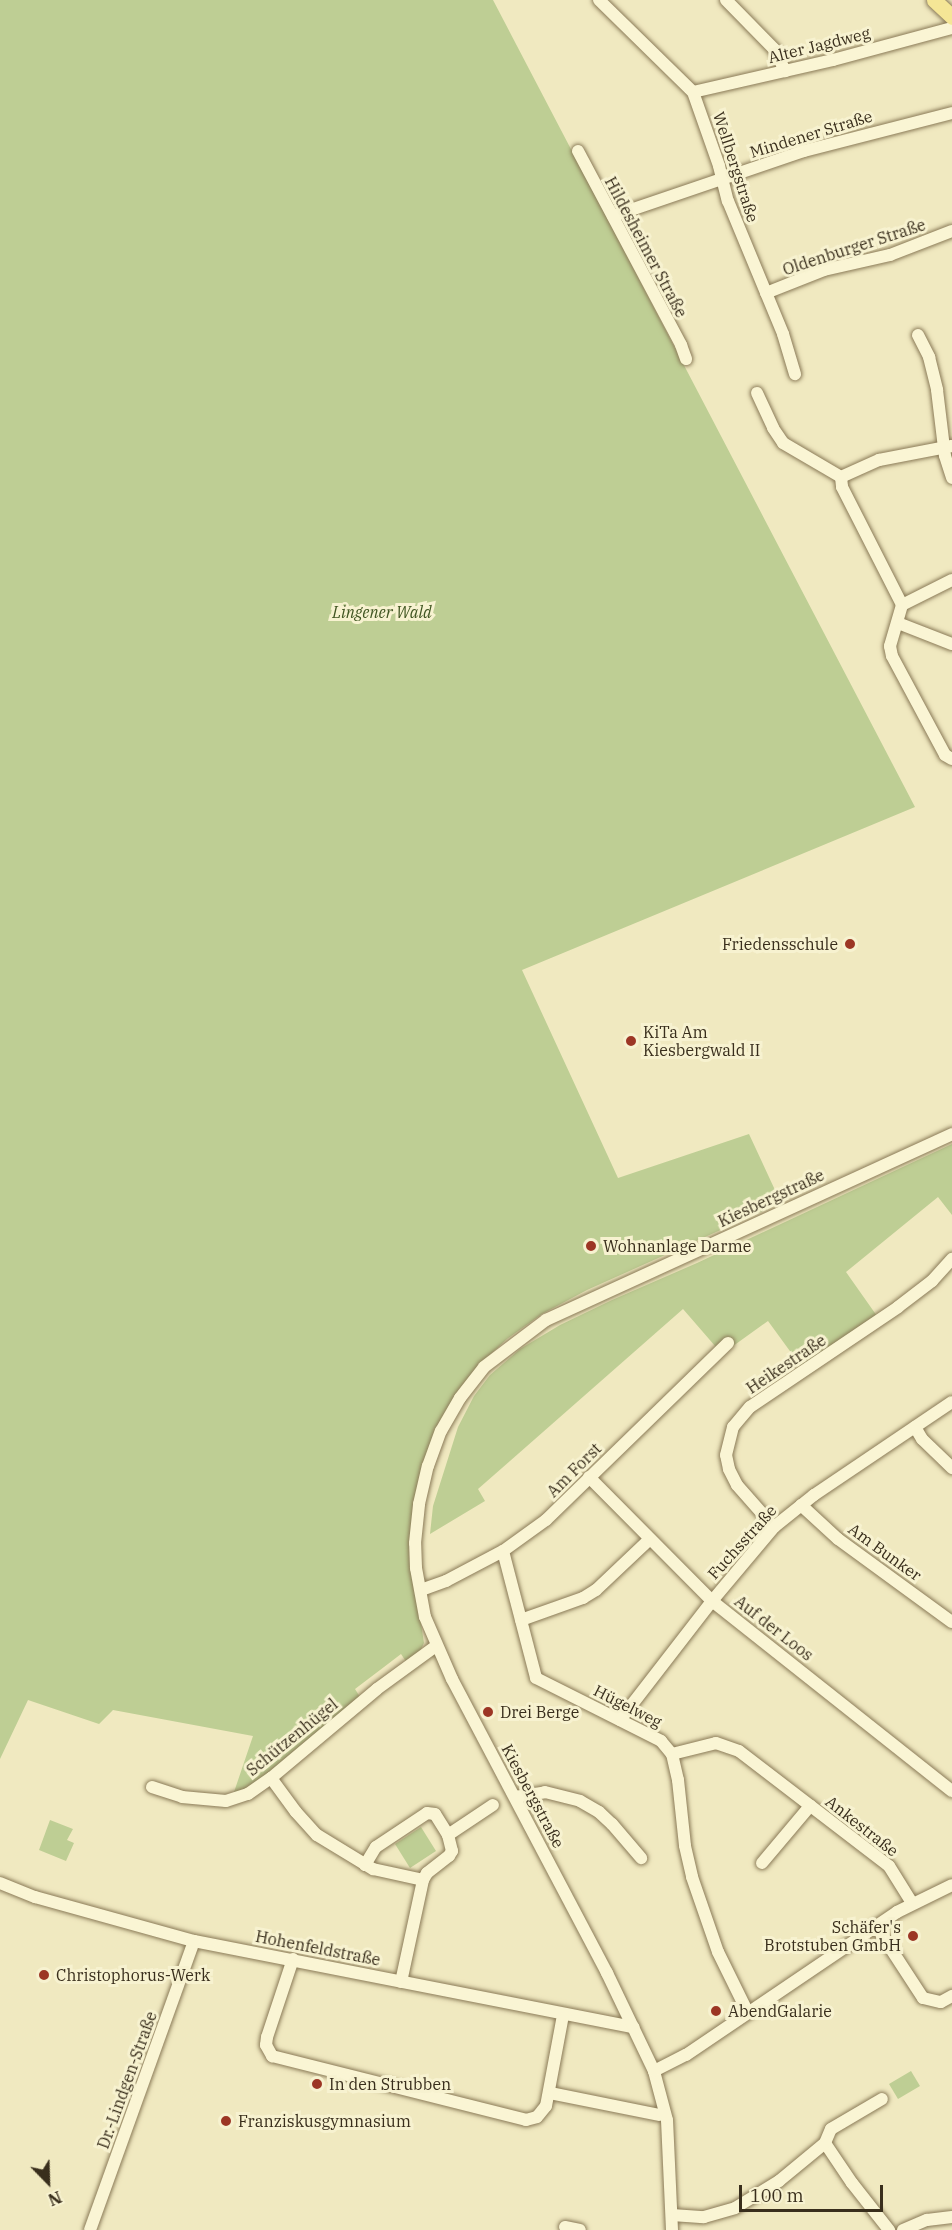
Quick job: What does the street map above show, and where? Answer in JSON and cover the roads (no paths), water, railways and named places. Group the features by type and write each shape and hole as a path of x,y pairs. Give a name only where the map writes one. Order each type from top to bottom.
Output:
{"main road":[{"path":"934,0 952,17"}],"street":[{"name":"Wellbergstraße","path":"599,0 693,92 740,232 766,293 795,374"},
{"path":"726,0 774,49 786,71"},
{"name":"Alter Jagdweg","path":"693,92 786,71 952,28"},
{"name":"Mindener Straße","path":"613,216 857,135 952,113"},
{"name":"Hildesheimer Straße","path":"578,150 602,200 613,216 681,345 686,359"},
{"name":"Oldenburger Straße","path":"766,293 824,270 890,255 952,231"},
{"path":"918,335 929,357 948,447 947,467 952,478"},
{"path":"757,393 773,428 783,443 840,477 842,487 902,605 890,646 892,656 945,755 952,759"},
{"path":"840,477 879,460 948,447"},
{"path":"902,605 952,580"},
{"path":"898,623 952,644"},
{"name":"Kiesbergstraße","path":"672,2230 667,2120 654,2071 634,2027 436,1646 425,1617 415,1543 419,1504 428,1466 441,1431 460,1398 484,1367 546,1320 952,1134"},
{"name":"Heikestraße","path":"774,1527 737,1485 729,1469 726,1455 733,1427 750,1407 898,1307 932,1281 952,1259"},
{"name":"Am Forst","path":"421,1590 446,1581 503,1551 546,1520 728,1343"},
{"name":"Fuchsstraße","path":"620,1720 712,1601 774,1527 801,1505 952,1402"},
{"path":"915,1427 922,1439 952,1468"},
{"name":"Auf der Loos","path":"589,1478 712,1601 952,1791"},
{"name":"Am Bunker","path":"801,1505 838,1539 952,1622"},
{"path":"521,1620 583,1598 610,1577 650,1539"},
{"name":"Hügelweg","path":"503,1551 536,1678 661,1741 672,1754"},
{"name":"Schützenhügel","path":"152,1787 182,1797 226,1801 248,1794 271,1778 377,1689 436,1646"},
{"name":"Ankestraße","path":"672,1754 716,1743 739,1751 889,1866 912,1903"},
{"path":"672,1754 678,1780 685,1846 692,1877 718,1952 748,2013"},
{"path":"271,1778 296,1812 317,1835 365,1865 423,1880"},
{"path":"515,1797 545,1792 580,1801 599,1812 612,1824 641,1858"},
{"path":"448,1835 494,1805"},
{"name":"Ankestraße","path":"762,1863 810,1806"},
{"path":"365,1865 376,1847 427,1813 435,1814 448,1835 452,1851 423,1880 401,1982"},
{"name":"Hohenfeldstraße","path":"0,1883 35,1897 194,1941 293,1959 563,2015 634,2027"},
{"path":"654,2071 686,2055 912,1903 952,1885"},
{"path":"876,1926 923,1998 941,2002 952,1995"},
{"name":"Dr.-Lindgen-Straße","path":"90,2230 194,1941"},
{"path":"293,1959 267,2037 266,2045 272,2056 526,2120 543,2113 550,2093 563,2015"},
{"path":"550,2093 659,2115"},
{"path":"672,2215 704,2217 735,2208 779,2181 825,2143 831,2129 882,2099"},
{"path":"825,2143 852,2183 889,2230"},
{"path":"903,2230 927,2220 952,2217"},
{"path":"565,2227 580,2230"}],"place":[{"name":"Friedensschule","path":"850,944"},
{"name":"KiTa Am Kiesbergwald II","path":"631,1041"},
{"name":"Wohnanlage Darme","path":"591,1246"},
{"name":"Drei Berge","path":"488,1712"},
{"name":"Schäfer's Brotstuben GmbH","path":"913,1936"},
{"name":"Christophorus-Werk","path":"44,1975"},
{"name":"AbendGalarie","path":"716,2011"},
{"name":"In den Strubben","path":"317,2084"},
{"name":"Franziskusgymnasium","path":"226,2121"}],"park label":[{"name":"Lingener Wald","path":"382,612"}]}
